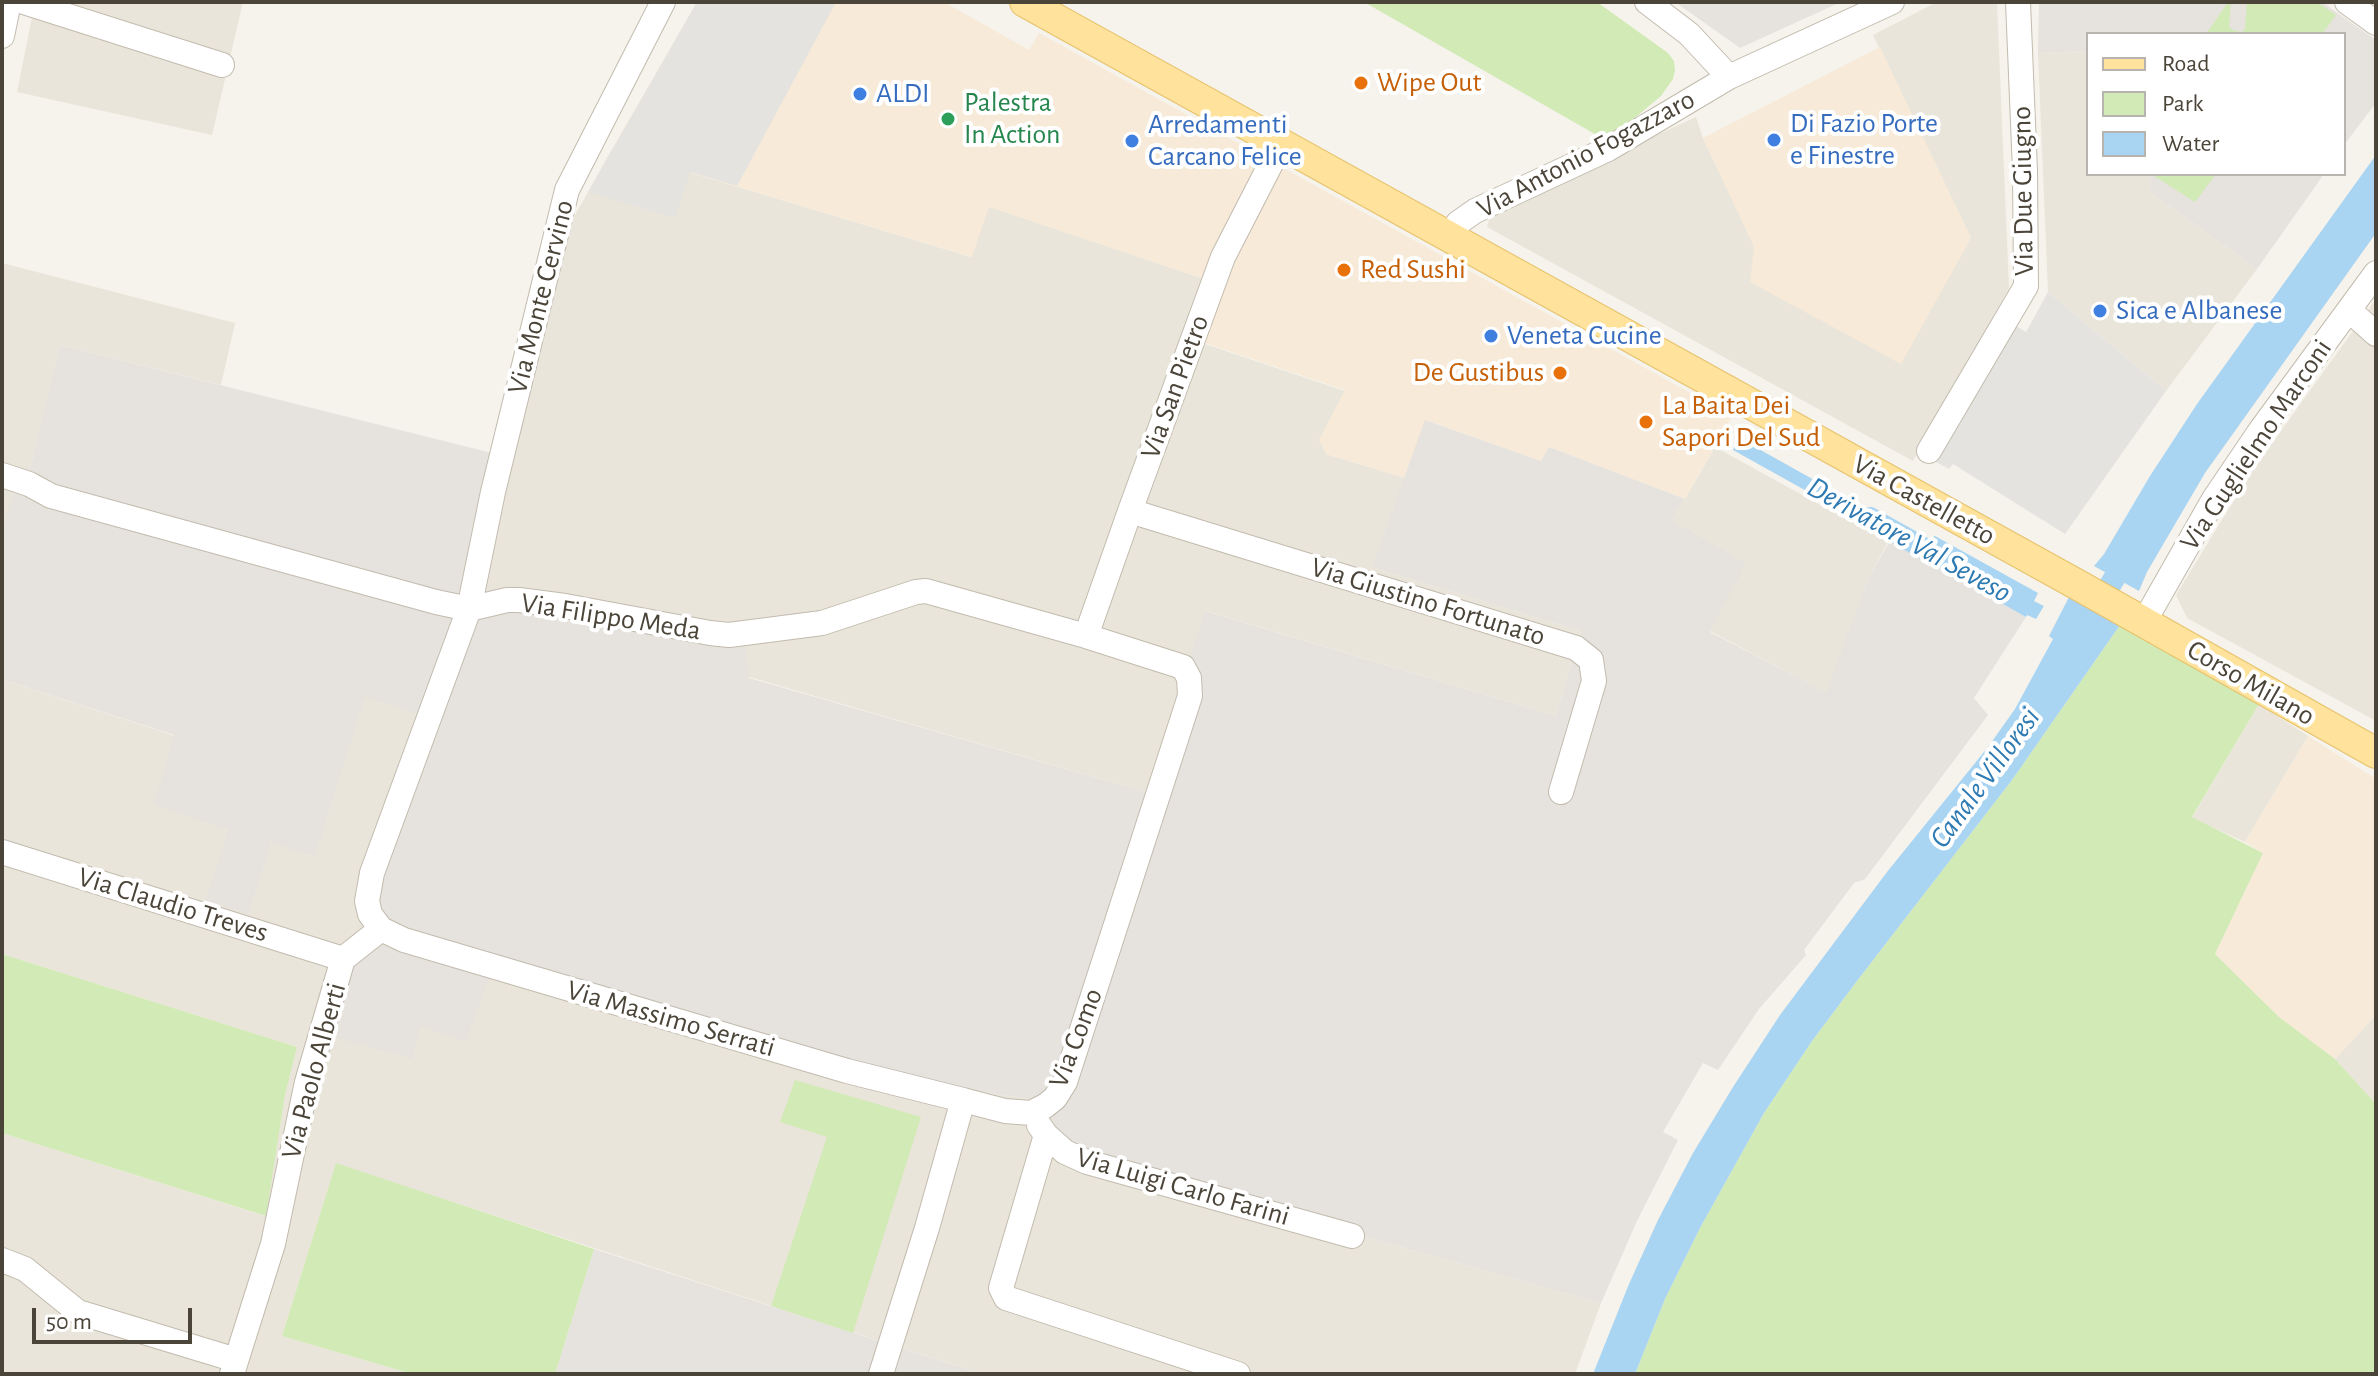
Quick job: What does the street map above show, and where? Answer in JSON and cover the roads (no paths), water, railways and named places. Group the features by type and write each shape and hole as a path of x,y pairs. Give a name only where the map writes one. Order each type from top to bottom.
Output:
{"main road":[{"name":"Via Castelletto","path":"1025,2 2136,617"},
{"name":"Corso Milano","path":"2136,617 2376,753"}],"street":[{"path":"2,36 9,2"},
{"path":"24,2 222,65"},
{"name":"Via Monte Cervino","path":"469,609 493,492 567,190 663,2"},
{"path":"1647,2 1689,34 1729,77"},
{"name":"Via Antonio Fogazzaro","path":"1450,238 1458,223 1468,214 1608,149 1729,77 1892,2"},
{"name":"Via Due Giugno","path":"1929,451 2026,286 2018,2"},
{"path":"2347,2 2376,23"},
{"name":"Via San Pietro","path":"1086,636 1223,257 1281,144"},
{"name":"Via Guglielmo Marconi","path":"2136,617 2260,431 2376,273"},
{"path":"2349,310 2376,334"},
{"name":"Via Filippo Meda","path":"2,475 51,496 469,609 519,600 729,635 822,623 926,591 1177,663"},
{"name":"Via Giustino Fortunato","path":"1130,511 1576,648 1591,660 1594,681 1561,792"},
{"path":"381,929 370,914 367,901 372,873 469,609"},
{"name":"Via Como","path":"963,1100 1005,1111 1031,1113 1055,1098 1065,1082 1190,696 1187,672 1177,663"},
{"name":"Via Claudio Treves","path":"2,852 343,959"},
{"name":"Via Paolo Alberti","path":"234,1367 273,1244 307,1082 343,959 381,929"},
{"name":"Via Massimo Serrati","path":"381,929 404,940 847,1071 963,1100"},
{"path":"881,1374 963,1100"},
{"name":"Via Luigi Carlo Farini","path":"1031,1113 1046,1135 1065,1152 1087,1162 1352,1236"},
{"path":"1046,1135 1001,1288 1006,1298 1238,1374"},
{"path":"10,1263 78,1312 234,1367"}],"water":[{"path":"2376,155 2376,233 2205,473 2139,591 2094,566 2197,404"},
{"path":"1739,438 1895,525 1893,534 1873,524 1871,527 1733,450"},
{"path":"1914,535 1925,541 1935,536 2038,593 2034,601 2044,606 2036,619 2026,617 1921,558 1920,550 1906,542"},
{"name":"Canale Villoresi","path":"2069,597 2120,625 2012,780 1812,1041 1764,1113 1700,1228 1665,1299 1635,1374 1593,1374 1658,1220 1693,1153 1733,1087 1780,1015 2015,709 2053,639 2049,636"}],"waterway":[{"name":"Derivatore Val Seveso","path":"1870,518 1934,554"},
{"name":"Canale Villoresi","path":"2094,612 2130,552"}],"place":[{"name":"Wipe Out","path":"1361,83"},
{"name":"ALDI","path":"860,94"},
{"name":"Palestra In Action","path":"948,119"},
{"name":"Di Fazio Porte e Finestre","path":"1774,140"},
{"name":"Arredamenti Carcano Felice","path":"1132,141"},
{"name":"Red Sushi","path":"1344,270"},
{"name":"Sica e Albanese","path":"2100,311"},
{"name":"Veneta Cucine","path":"1491,336"},
{"name":"De Gustibus","path":"1560,373"},
{"name":"La Baita Dei Sapori Del Sud","path":"1646,422"}]}
